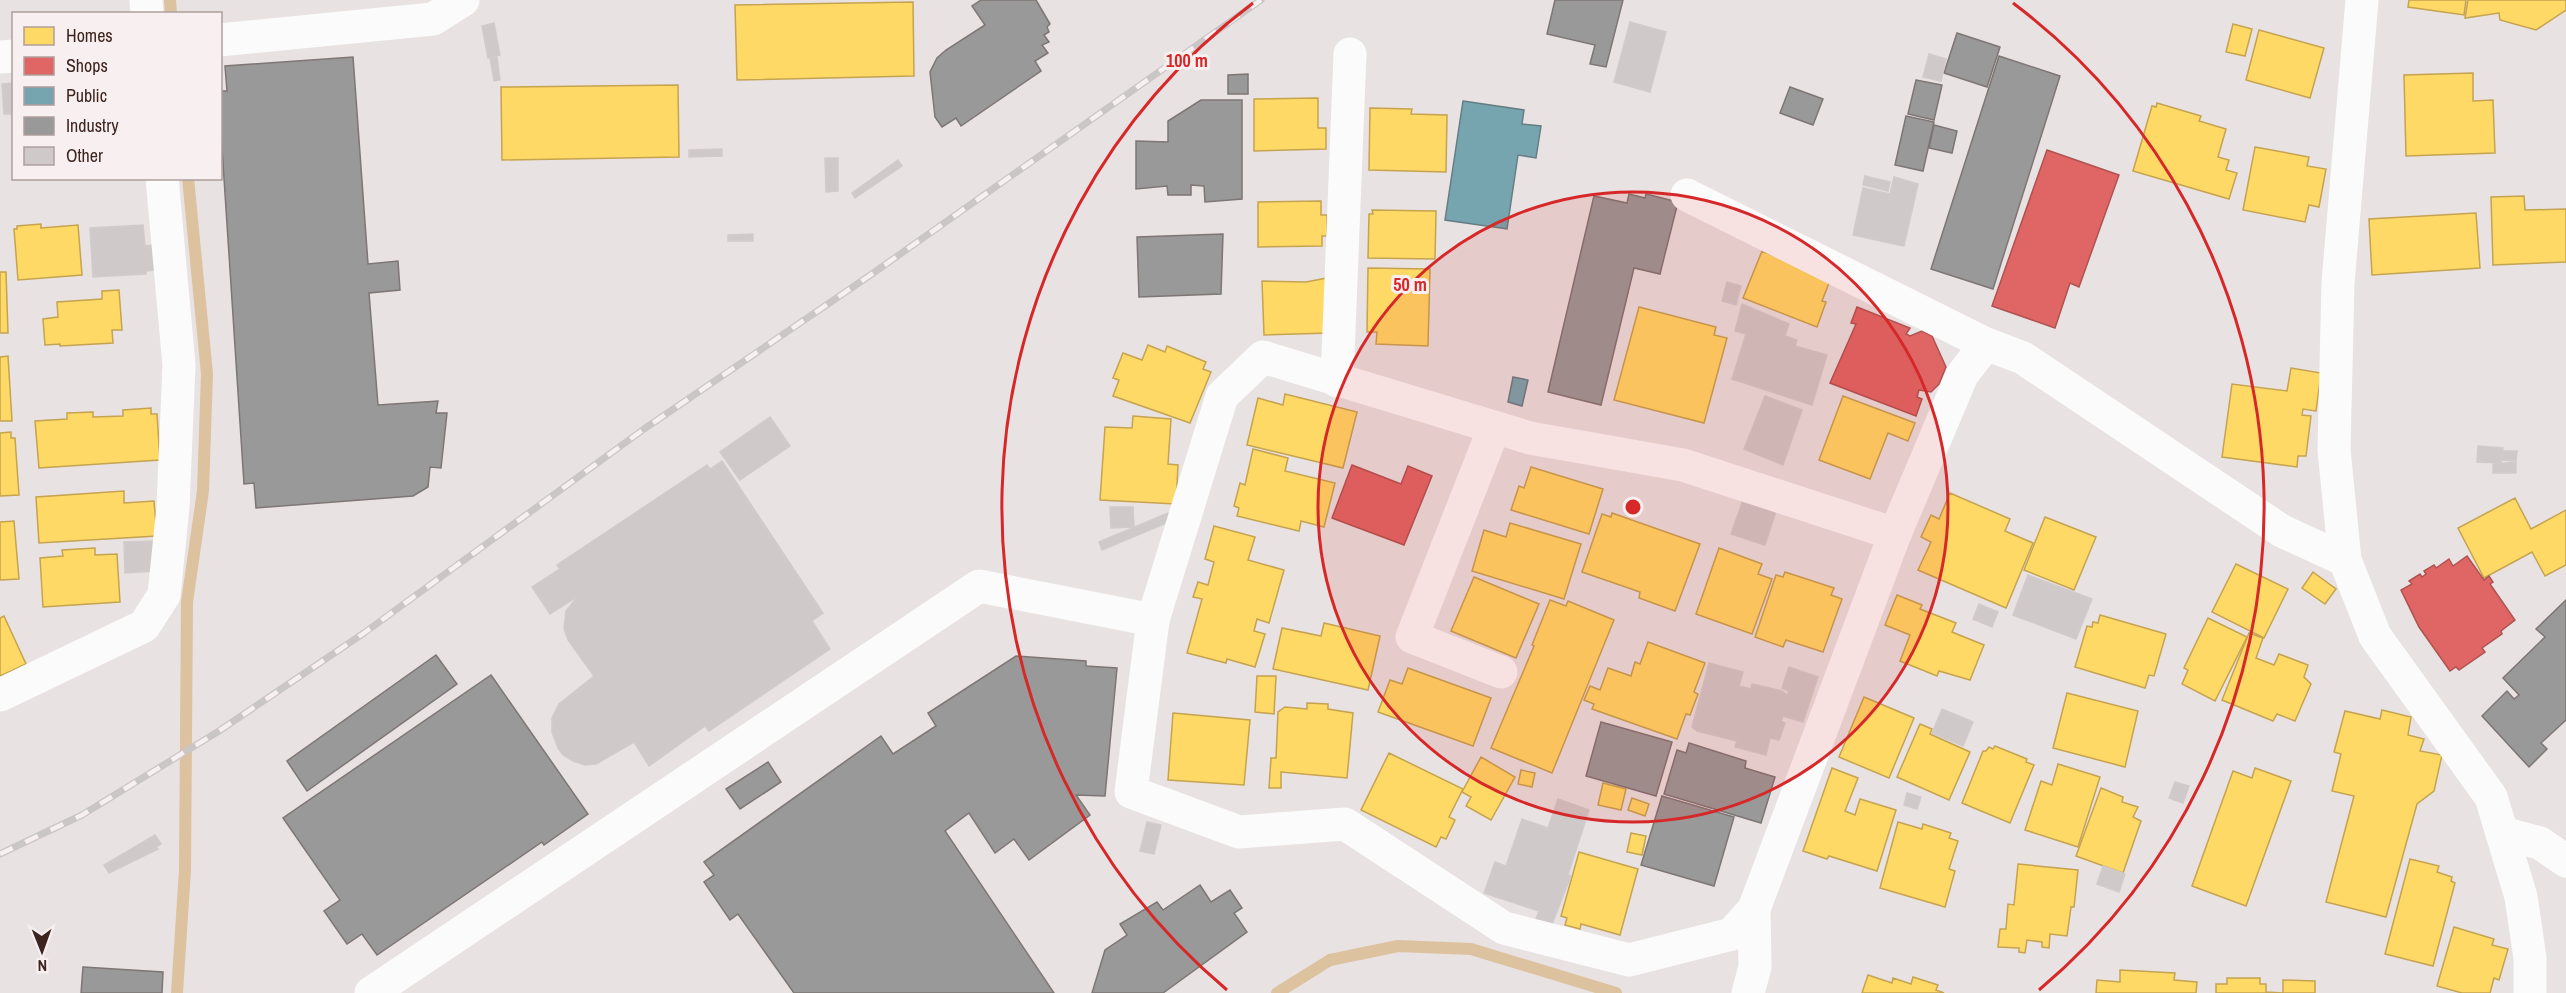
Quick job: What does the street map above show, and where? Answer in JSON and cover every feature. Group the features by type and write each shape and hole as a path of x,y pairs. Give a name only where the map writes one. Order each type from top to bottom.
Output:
{"street":[{"path":"222,40 434,19 463,0"},
{"path":"2362,0 2338,283 2334,450 2345,561 2375,636 2491,796 2521,897 2530,958 2530,993"},
{"path":"1337,381 1350,54"},
{"path":"0,695 144,626 164,595 173,507 179,365 162,180"},
{"path":"1688,195 1986,344 2023,358 2282,531 2345,561"},
{"path":"1895,534 1683,465 1530,438 1263,357 1222,396 1154,620 1131,792 1239,832 1345,824 1504,928 1629,960 1732,934 1754,909 1895,534 1962,375 1986,344"},
{"path":"1494,428 1412,637 1501,672"},
{"path":"371,993 979,586 1154,620"},
{"path":"2502,833 2540,843 2566,861"},
{"path":"1748,993 1755,967 1754,909"}],"building: Homes":[{"path":"2409,0 2466,0 2464,15 2408,7"},
{"path":"2468,0 2566,0 2566,10 2536,30 2500,20 2499,13 2465,18"},
{"path":"913,2 914,76 737,80 735,5"},
{"path":"2233,24 2252,29 2245,56 2226,52"},
{"path":"2259,30 2324,48 2310,98 2246,80"},
{"path":"2473,73 2473,101 2493,100 2495,153 2406,156 2404,75"},
{"path":"678,85 679,157 502,160 501,87"},
{"path":"1318,98 1318,128 1326,128 1326,149 1254,151 1254,99"},
{"path":"2157,103 2201,116 2199,121 2226,129 2218,157 2229,160 2226,170 2237,173 2229,199 2133,171 2152,106 2156,107"},
{"path":"1370,108 1412,109 1411,114 1447,115 1446,172 1369,170"},
{"path":"2255,147 2309,157 2307,166 2326,169 2319,207 2309,205 2305,222 2243,210"},
{"path":"2524,196 2525,210 2566,209 2566,262 2493,265 2491,197"},
{"path":"1321,201 1321,215 1327,215 1327,236 1322,236 1322,246 1258,247 1258,202"},
{"path":"1372,210 1436,211 1435,259 1368,258 1369,214 1373,214"},
{"path":"2476,213 2480,268 2372,275 2369,219"},
{"path":"41,224 41,228 78,225 82,275 18,280 14,229 17,229 17,226"},
{"path":"1762,251 1831,278 1822,301 1826,302 1817,327 1743,298"},
{"path":"1368,268 1430,269 1428,346 1376,344 1377,332 1367,332"},
{"path":"0,272 6,272 8,333 0,333"},
{"path":"1327,278 1330,333 1264,335 1262,281 1306,282"},
{"path":"119,290 122,330 112,330 113,343 45,345 43,319 58,317 57,302 102,299 102,291"},
{"path":"1639,307 1716,327 1714,335 1727,338 1704,423 1614,400"},
{"path":"1148,345 1165,352 1167,346 1206,362 1203,369 1211,372 1190,423 1113,396 1119,380 1113,378 1123,353 1142,360"},
{"path":"8,356 12,421 0,421 0,357"},
{"path":"2291,368 2321,373 2316,411 2303,409 2302,415 2311,416 2306,456 2298,456 2297,467 2222,457 2232,384 2287,391"},
{"path":"1285,394 1357,412 1343,468 1247,445 1258,398 1283,405"},
{"path":"1843,396 1915,423 1908,441 1888,433 1870,479 1819,460"},
{"path":"151,408 151,414 157,414 160,460 39,468 35,421 67,419 67,413 93,412 93,417 123,416 123,410"},
{"path":"1133,416 1171,419 1168,464 1178,465 1176,504 1100,500 1105,427 1132,428"},
{"path":"11,432 11,438 15,438 19,495 0,496 0,433"},
{"path":"1253,449 1288,458 1285,471 1335,483 1324,527 1301,521 1299,531 1237,516 1239,508 1234,506 1240,483 1245,485"},
{"path":"1531,467 1603,489 1589,534 1511,510 1519,486 1524,488"},
{"path":"124,491 124,503 154,501 157,536 39,543 36,497"},
{"path":"1950,493 2010,519 2005,531 2033,543 2006,608 1918,570 1931,542 1921,537 1931,515 1939,519"},
{"path":"2515,498 2531,529 2566,510 2566,565 2545,576 2532,552 2484,578 2458,528"},
{"path":"1612,513 1700,544 1675,611 1639,598 1640,592 1582,572 1602,514 1611,517"},
{"path":"2045,517 2096,537 2074,590 2024,570"},
{"path":"14,521 19,579 0,580 0,522"},
{"path":"1510,523 1581,544 1564,599 1472,571 1484,530 1506,537"},
{"path":"1214,526 1255,537 1248,560 1284,570 1269,623 1257,619 1254,631 1265,634 1255,667 1227,659 1226,663 1187,653 1202,599 1193,597 1198,582 1208,585 1214,562 1205,559"},
{"path":"95,548 95,555 117,554 120,602 43,607 40,558 63,556 62,550"},
{"path":"1719,548 1762,564 1758,574 1772,579 1752,634 1696,614"},
{"path":"2236,564 2288,589 2264,638 2212,612"},
{"path":"1785,572 1834,588 1831,595 1842,599 1823,652 1786,640 1783,647 1755,637 1776,575 1783,577"},
{"path":"2313,572 2336,589 2325,604 2302,588"},
{"path":"1474,577 1539,604 1516,658 1451,631"},
{"path":"1897,595 1922,605 1920,609 1956,623 1952,632 1984,645 1970,680 1939,671 1937,676 1900,661 1910,635 1885,625"},
{"path":"1550,600 1566,606 1568,601 1614,620 1552,773 1491,748 1534,646 1532,645"},
{"path":"2100,615 2166,634 2154,676 2149,675 2145,688 2075,667 2087,626 2092,627 2093,622 2098,623"},
{"path":"4,616 26,664 0,676 0,618"},
{"path":"2208,618 2247,637 2215,701 2182,684 2188,670 2184,668"},
{"path":"1324,623 1380,636 1368,690 1273,669 1282,628 1321,636"},
{"path":"2249,633 2263,638 2256,658 2274,665 2279,654 2308,665 2304,677 2311,684 2295,721 2277,714 2273,721 2222,700"},
{"path":"1648,642 1705,663 1694,692 1698,694 1690,715 1686,714 1677,739 1592,709 1594,704 1584,700 1590,686 1600,690 1608,668 1631,676 1635,662 1640,664"},
{"path":"1408,668 1491,698 1473,746 1378,712 1390,680 1402,684"},
{"path":"1257,676 1276,676 1274,714 1255,712"},
{"path":"2067,693 2138,711 2125,767 2053,748"},
{"path":"1864,697 1914,718 1889,778 1839,757"},
{"path":"1307,703 1328,704 1328,709 1353,713 1347,778 1281,772 1281,788 1269,788 1271,758 1276,758 1278,712 1285,707 1307,709"},
{"path":"2382,710 2411,717 2408,735 2424,739 2420,751 2442,755 2434,791 2417,804 2386,917 2326,902 2354,796 2332,791 2341,754 2334,752 2345,711 2380,719"},
{"path":"1173,713 1250,720 1244,785 1168,780"},
{"path":"1920,724 1932,729 1930,734 1970,752 1949,800 1897,777"},
{"path":"1995,746 2027,759 2026,762 2034,765 2010,823 1962,803 1983,751 1989,747 1993,749"},
{"path":"1389,753 1463,789 1449,817 1455,820 1446,839 1441,837 1436,847 1361,810"},
{"path":"1481,757 1515,777 1491,820 1466,806 1471,797 1462,792"},
{"path":"2058,764 2100,777 2078,847 2025,830 2041,781 2052,785"},
{"path":"1832,768 1858,778 1845,811 1855,815 1860,799 1896,810 1877,871 1829,856 1827,859 1803,851"},
{"path":"2255,768 2291,781 2246,906 2192,886 2233,771 2252,778"},
{"path":"1521,770 1535,773 1532,787 1518,784"},
{"path":"1603,783 1626,789 1621,810 1598,805"},
{"path":"2101,788 2123,797 2122,802 2138,807 2133,817 2141,821 2123,873 2076,856"},
{"path":"1632,798 1649,804 1645,816 1628,810"},
{"path":"1898,822 1922,829 1923,824 1951,833 1949,838 1958,841 1949,869 1955,871 1945,907 1880,888"},
{"path":"1631,833 1646,836 1642,855 1627,852"},
{"path":"1579,852 1638,869 1620,935 1581,924 1580,929 1565,925 1567,918 1561,916"},
{"path":"2410,859 2439,866 2437,872 2452,877 2451,881 2455,883 2433,966 2385,954"},
{"path":"2018,864 2078,870 2074,907 2071,907 2067,936 2050,934 2049,948 2042,947 2042,942 2027,940 2025,953 2019,952 2019,948 1998,947 2000,929 2006,929 2008,904 2014,905"},
{"path":"2454,927 2494,939 2492,945 2508,949 2499,980 2494,978 2490,993 2462,993 2437,986"},
{"path":"2120,970 2175,973 2174,980 2197,982 2196,993 2096,993 2097,980 2120,982"},
{"path":"1868,975 1892,983 1893,978 1911,984 1913,977 1938,985 1936,990 1944,993 1862,993"},
{"path":"2227,978 2260,978 2260,984 2266,984 2266,992 2283,993 2216,993 2216,984 2227,984"},
{"path":"2283,980 2315,981 2315,993 2283,993"}],"building: Shops":[{"path":"2047,150 2119,175 2079,287 2070,283 2055,328 1992,306"},
{"path":"1857,307 1910,328 1906,334 1910,336 1922,331 1932,336 1946,367 1939,384 1931,392 1919,390 1917,397 1922,399 1916,416 1830,383 1856,324 1851,323"},
{"path":"1352,465 1401,484 1408,466 1432,476 1404,545 1332,518"},
{"path":"2467,556 2484,580 2489,576 2493,582 2490,584 2515,620 2501,631 2502,634 2482,648 2485,652 2459,670 2456,667 2450,671 2419,627 2401,590 2412,584 2409,581 2420,574 2422,577 2426,574 2424,571 2434,565 2436,568 2449,559 2453,566"}],"building: Public":[{"path":"1463,101 1524,110 1522,124 1541,126 1536,158 1518,155 1507,229 1445,220"},
{"path":"1513,377 1528,380 1522,406 1508,402"}],"building: Industry":[{"path":"981,0 1036,0 1050,24 1047,27 1049,32 1044,35 1049,42 1042,45 1048,53 1035,61 1041,71 961,126 956,118 942,127 935,117 930,72 937,58 946,50 985,25 972,6"},
{"path":"1555,0 1623,0 1606,67 1590,64 1595,45 1547,34"},
{"path":"1957,33 2000,47 1987,87 1944,73"},
{"path":"1999,56 2060,76 1993,289 1931,269"},
{"path":"353,57 368,264 398,261 400,290 369,293 378,405 438,401 436,413 447,413 441,468 430,467 428,487 413,496 256,508 254,483 244,484 222,148 222,91 227,91 225,66"},
{"path":"1248,74 1248,94 1228,94 1228,75"},
{"path":"1916,80 1942,85 1934,120 1908,114"},
{"path":"1790,87 1823,99 1813,125 1780,113"},
{"path":"1201,100 1242,100 1242,199 1205,202 1204,186 1191,185 1191,195 1168,195 1167,186 1136,189 1136,141 1168,142 1168,121"},
{"path":"1906,116 1934,122 1923,171 1895,165"},
{"path":"1934,125 1957,131 1952,153 1929,148"},
{"path":"1629,194 1645,198 1646,194 1678,202 1660,274 1634,268 1601,405 1548,392 1594,196 1627,203"},
{"path":"1223,234 1221,294 1139,297 1137,237"},
{"path":"2566,600 2566,720 2541,743 2547,749 2529,767 2482,716 2507,691 2514,699 2519,695 2503,678 2545,637 2536,629"},
{"path":"436,655 457,684 307,791 287,761"},
{"path":"1016,656 1086,661 1086,666 1117,668 1105,796 1076,795 1090,815 1029,860 1014,839 995,853 969,813 945,831 1054,993 794,993 738,914 730,920 704,882 714,875 704,862 881,736 893,754 936,726 928,713"},
{"path":"491,675 588,814 544,845 542,842 377,955 362,934 347,944 324,911 340,900 283,818"},
{"path":"1601,722 1672,742 1656,796 1586,776"},
{"path":"1689,743 1746,761 1745,768 1775,777 1761,823 1664,794 1677,750 1686,753"},
{"path":"768,762 781,782 740,809 726,789"},
{"path":"1662,796 1734,817 1714,886 1641,865"},
{"path":"1200,885 1211,902 1230,890 1242,908 1234,913 1247,932 1163,993 1092,993 1105,950 1127,935 1120,924 1157,902 1163,910"},
{"path":"83,967 163,972 162,993 81,993"}],"building: Other":[{"path":"1630,22 1666,32 1650,92 1614,82"},
{"path":"494,23 500,55 488,58 482,26"},
{"path":"1929,54 1946,59 1941,81 1923,77"},
{"path":"497,57 500,80 494,81 490,58"},
{"path":"12,83 12,114 4,114 2,84"},
{"path":"722,149 722,156 689,157 689,150"},
{"path":"825,158 838,158 838,191 826,192"},
{"path":"898,160 902,166 855,198 852,193"},
{"path":"1865,176 1890,182 1888,191 1863,185"},
{"path":"1894,177 1918,184 1904,246 1853,235 1863,188 1890,194"},
{"path":"143,225 145,246 153,245 155,270 146,271 146,274 93,277 90,228"},
{"path":"753,234 753,241 728,241 728,235"},
{"path":"1727,282 1741,286 1736,305 1722,301"},
{"path":"1742,304 1789,324 1785,336 1797,340 1795,346 1827,355 1812,405 1732,379 1746,334 1735,331"},
{"path":"1765,396 1802,410 1783,465 1744,449"},
{"path":"770,417 790,446 740,480 720,452"},
{"path":"2478,446 2503,448 2501,463 2477,462"},
{"path":"2503,451 2517,451 2516,461 2502,460"},
{"path":"722,461 823,613 812,621 830,649 709,731 705,726 649,766 634,742 596,764 585,765 573,761 563,755 558,748 552,732 552,718 559,704 594,676 568,640 564,629 566,611 578,596 550,614 532,587 560,569 557,565 707,465 710,469"},
{"path":"2516,462 2516,473 2493,473 2493,464"},
{"path":"1743,500 1776,511 1765,545 1731,534"},
{"path":"1110,507 1133,507 1134,527 1111,528"},
{"path":"1168,513 1171,521 1102,550 1099,542"},
{"path":"153,541 154,571 125,573 124,542"},
{"path":"2028,575 2092,599 2076,639 2013,615"},
{"path":"1979,604 1998,612 1992,627 1973,619"},
{"path":"1709,663 1743,672 1739,686 1751,689 1752,684 1782,691 1787,695 1789,691 1782,688 1789,667 1818,677 1803,722 1783,716 1781,721 1785,723 1779,740 1770,738 1766,755 1735,747 1737,741 1697,731 1692,727"},
{"path":"1942,709 1973,722 1963,746 1932,733"},
{"path":"2175,782 2189,786 2183,803 2169,798"},
{"path":"1907,793 1921,797 1917,809 1904,805"},
{"path":"1558,799 1589,810 1568,875 1571,876 1552,924 1536,919 1539,911 1484,893 1495,862 1506,866 1522,819 1548,828"},
{"path":"1147,822 1161,825 1154,854 1140,851"},
{"path":"155,835 161,844 156,847 158,849 109,873 104,865"},
{"path":"2103,866 2125,874 2119,892 2097,884"}],"waterway":[{"path":"170,0 171,12"},
{"path":"177,993 185,870 187,602 203,491 207,374 188,180"},
{"path":"1277,993 1330,960 1398,946 1471,949 1616,993"}],"railway":[{"path":"0,854 82,815 219,731 364,633 644,429 869,276 1261,0"}]}
